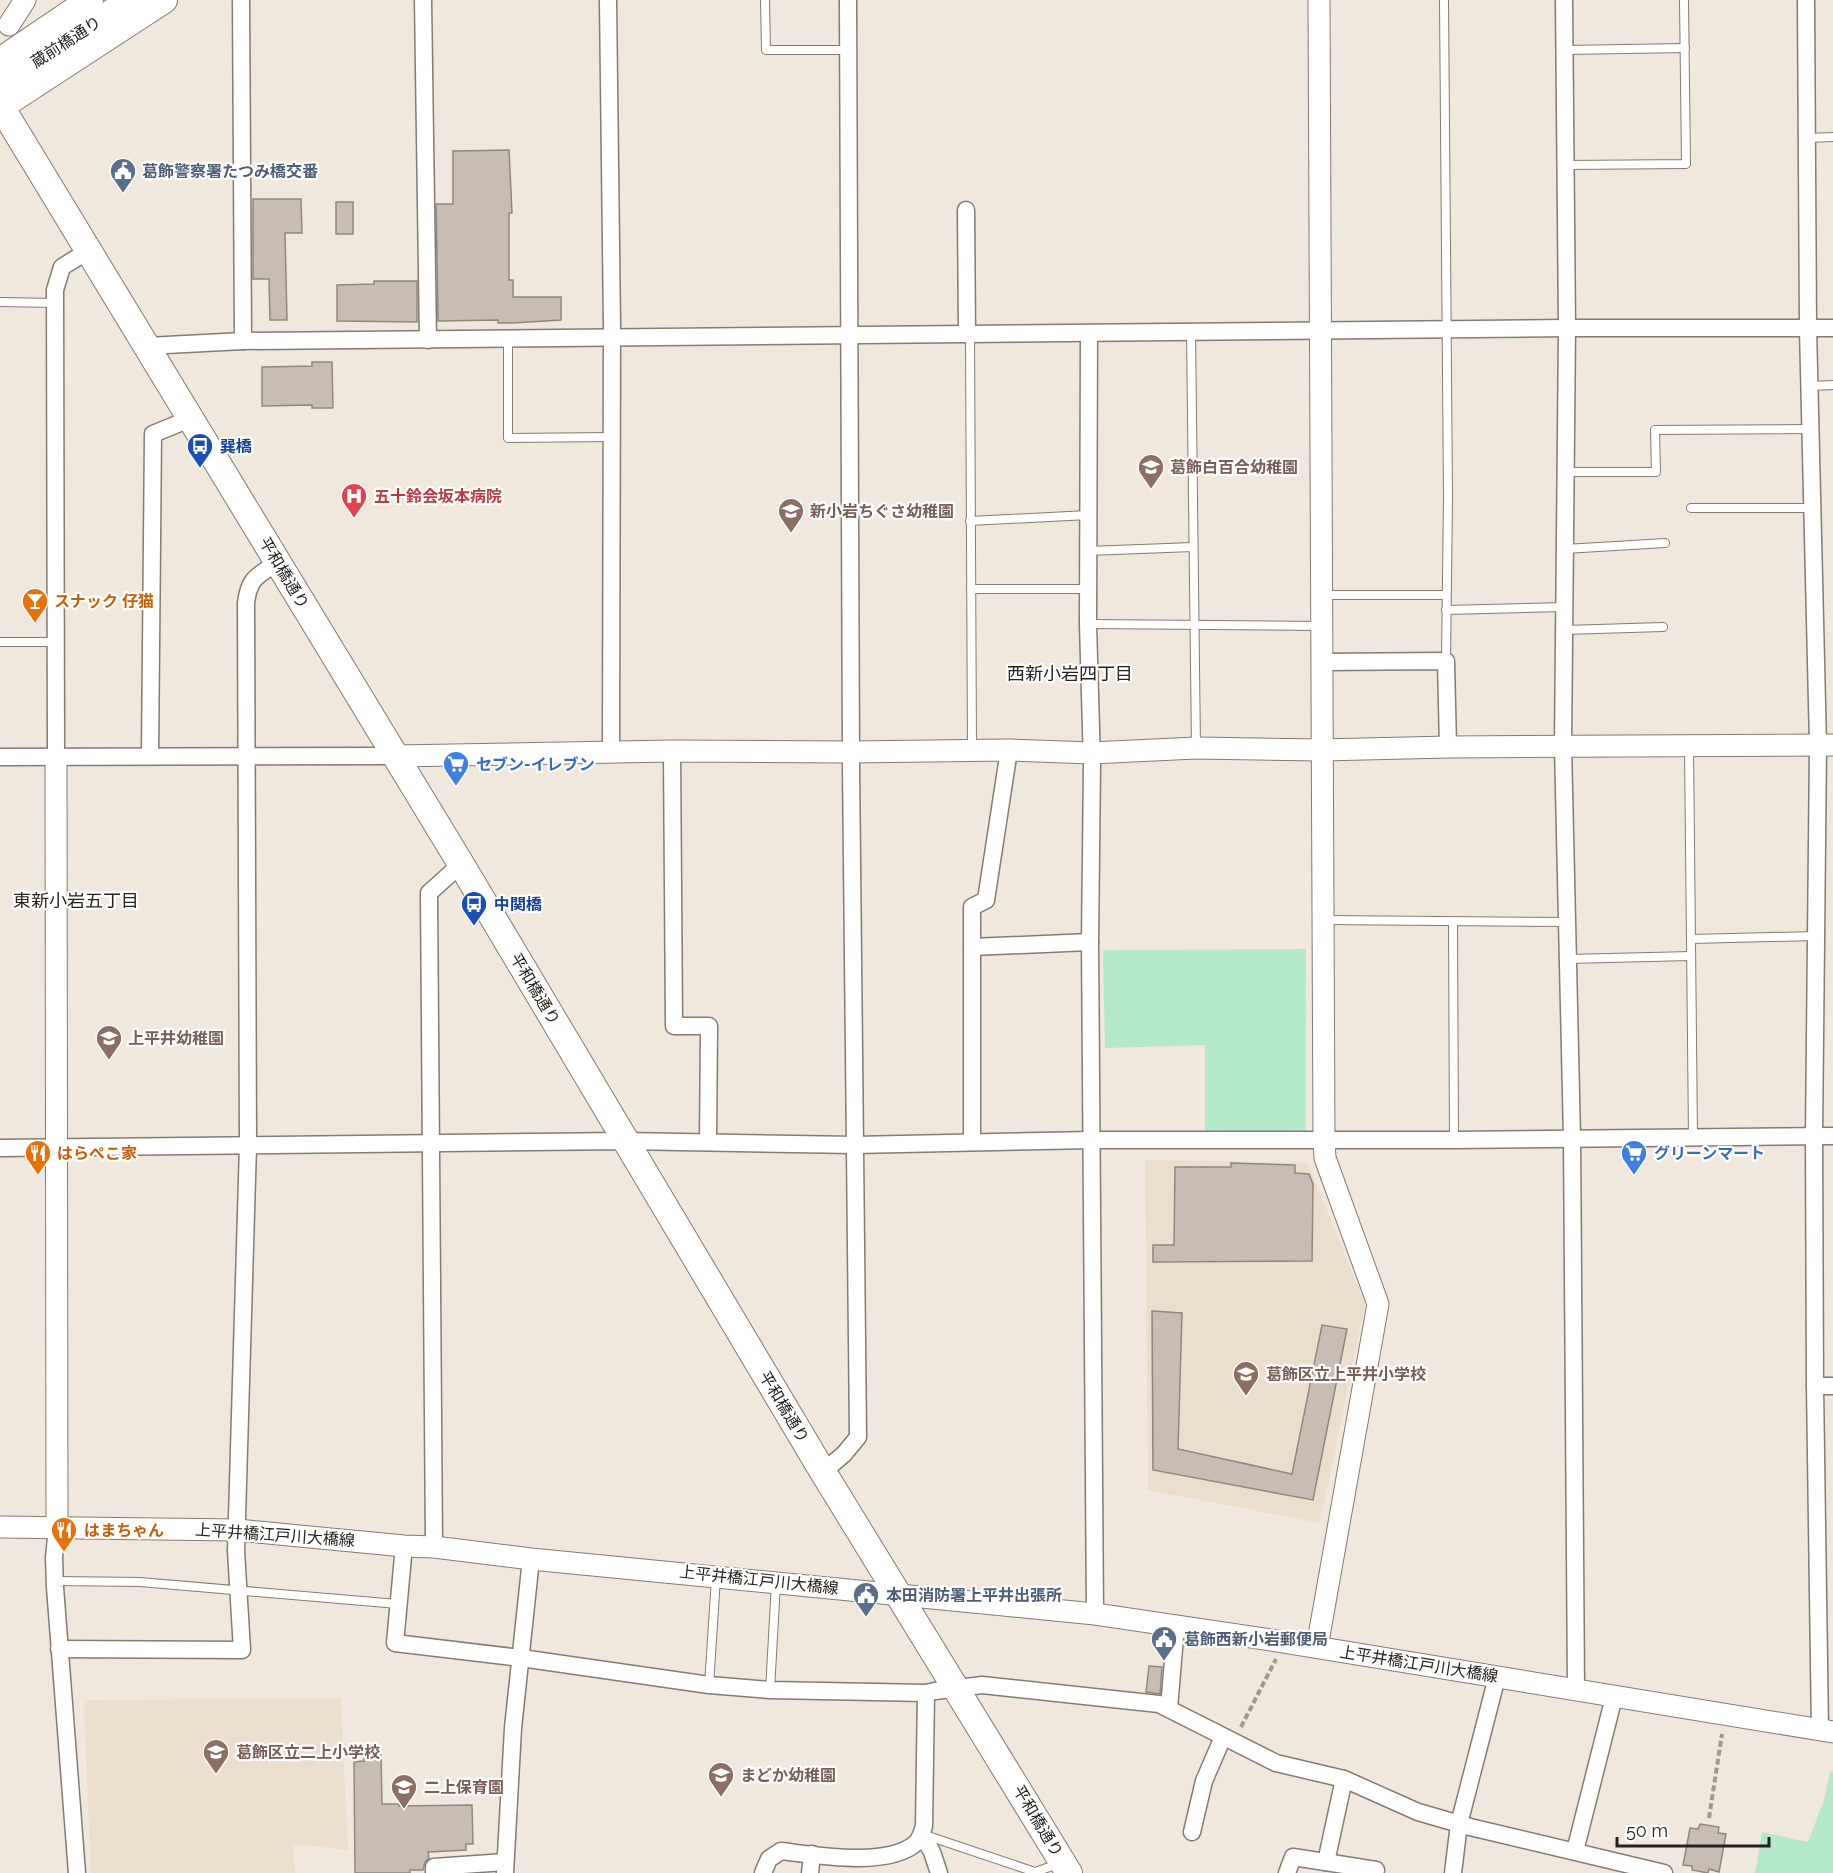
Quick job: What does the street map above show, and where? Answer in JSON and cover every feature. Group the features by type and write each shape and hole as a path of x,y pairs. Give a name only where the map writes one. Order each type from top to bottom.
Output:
{"main road":[{"path":"0,61 90,0"},
{"name":"蔵前橋通り","path":"0,84 131,0"},
{"path":"0,106 164,0"},
{"name":"平和橋通り","path":"0,106 192,418 824,1472 1066,1868"}],"street":[{"path":"9,25 25,0"},
{"path":"241,0 243,341"},
{"path":"423,0 428,340"},
{"path":"608,0 612,338 611,751"},
{"path":"824,1472 844,1454 858,1437 851,752 848,0"},
{"path":"1317,1647 1378,1304 1325,1158 1324,1139 1319,0"},
{"path":"1564,0 1567,328 1563,746 1572,1138 1576,1690"},
{"path":"1806,0 1808,328 1813,508 1826,745 1816,936 1814,1136 1815,1386 1826,1731"},
{"path":"966,210 968,334"},
{"path":"77,1873 54,1558 57,1527 57,1147 54,303 62,267 88,251"},
{"path":"147,346 243,341 1567,328 1833,328"},
{"path":"1089,333 1088,624 1091,753 1090,942 1095,1614"},
{"path":"150,755 153,434 192,418"},
{"path":"59,1649 242,1650 236,1551 248,1145 246,603 248,587 256,577 278,562"},
{"path":"1321,663 1446,661 1448,747"},
{"path":"0,757 395,756 611,751 1009,750 1091,753 1196,748 1322,750 1826,745"},
{"path":"972,1142 972,907 986,900 1009,750"},
{"path":"672,751 674,1026 709,1026 708,1142"},
{"path":"434,1546 429,893 460,864"},
{"path":"972,946 1090,942"},
{"path":"0,1148 625,1141 855,1144 1092,1140 1454,1140 1833,1136"},
{"path":"1815,1386 1833,1386"},
{"name":"上平井橋江戸川大橋線","path":"0,1527 237,1530 404,1546 434,1546 531,1559 1095,1614 1317,1647 1826,1731"},
{"path":"404,1546 395,1643 521,1658 709,1685 770,1690 926,1694 982,1685 1159,1704 1276,1763 1344,1779 1418,1812 1664,1873"},
{"path":"434,1873 434,1867 505,1867 513,1728 531,1559"},
{"path":"1169,1708 1176,1625"},
{"path":"1453,1873 1459,1824 1497,1677"},
{"path":"763,1873 769,1859 781,1851 838,1858 883,1856 906,1849 916,1842 924,1826 926,1694"},
{"path":"1575,1851 1614,1697"},
{"path":"1192,1832 1203,1781 1228,1740"},
{"path":"1326,1862 1344,1779"},
{"path":"922,1834 932,1852 939,1873"},
{"path":"810,1873 812,1854"},
{"path":"1287,1873 1293,1857 1376,1870"}],"lane":[{"path":"765,0 766,50 849,50"},
{"path":"1444,0 1447,330 1446,661"},
{"path":"1566,165 1686,164 1684,0"},
{"path":"1565,50 1685,48"},
{"path":"1807,138 1833,137"},
{"path":"0,302 54,303"},
{"path":"1191,332 1196,748"},
{"path":"968,334 972,750"},
{"path":"508,339 508,438 611,437"},
{"path":"1810,386 1833,385"},
{"path":"1566,472 1656,472 1655,430 1811,429"},
{"path":"1691,508 1813,508"},
{"path":"970,521 1088,515"},
{"path":"1565,549 1665,543"},
{"path":"1088,551 1193,547"},
{"path":"971,589 1088,589"},
{"path":"1320,595 1446,595"},
{"path":"1446,610 1564,607"},
{"path":"1088,624 1193,623 1320,626"},
{"path":"1564,630 1663,627"},
{"path":"0,642 56,642"},
{"path":"1689,746 1693,1137"},
{"path":"1323,920 1567,922"},
{"path":"1453,922 1454,1140"},
{"path":"1691,939 1816,936"},
{"path":"1568,959 1691,956"},
{"path":"709,1685 716,1576"},
{"path":"55,1581 140,1582 398,1604"},
{"path":"770,1690 776,1582"},
{"path":"922,1834 1035,1872 1066,1868"}],"path":[{"path":"1228,1740 1284,1642"},
{"path":"1709,1818 1725,1715"}],"shaded area":[{"name":"葛飾区立上平井小学校","path":"1145,1160 1308,1163 1365,1304 1320,1523 1148,1490"},
{"name":"葛飾区立二上小学校","path":"341,1698 348,1850 293,1844 295,1873 91,1873 84,1707 88,1700"}],"green space":[{"path":"1306,949 1306,1137 1205,1138 1205,1045 1105,1048 1103,950"},
{"path":"1830,1771 1833,1772 1833,1873 1755,1873 1762,1832 1808,1842 1825,1797"}],"building":[{"path":"509,150 512,213 509,213 509,280 513,280 513,297 561,297 561,320 513,323 498,323 498,320 438,321 436,204 453,204 453,151"},
{"path":"253,199 301,199 302,233 285,233 287,320 270,320 269,279 253,279"},
{"path":"336,202 353,202 353,234 336,234"},
{"path":"374,281 417,281 417,322 337,321 337,285 374,284"},
{"path":"312,362 332,362 333,408 312,408 312,405 262,406 262,367 312,366"},
{"path":"1231,1163 1295,1165 1295,1173 1309,1174 1313,1184 1312,1261 1153,1262 1153,1245 1174,1245 1175,1167 1231,1167"},
{"path":"1152,1311 1182,1313 1178,1449 1292,1474 1322,1325 1347,1329 1313,1500 1153,1470"},
{"path":"1149,1666 1162,1667 1160,1694 1146,1692"},
{"path":"364,1755 381,1755 382,1804 399,1804 399,1806 472,1805 473,1844 466,1844 466,1850 428,1852 429,1858 423,1870 410,1870 410,1873 355,1873 354,1762 364,1761"},
{"path":"1700,1824 1719,1827 1718,1833 1726,1834 1719,1872 1709,1869 1708,1873 1692,1870 1692,1866 1683,1865 1690,1828 1698,1829"}],"place":[{"name":"葛飾警察署たつみ橋交番","path":"123,194"},
{"name":"巽橋","path":"200,469"},
{"name":"葛飾白百合幼稚園","path":"1151,490"},
{"name":"五十鈴会坂本病院","path":"354,519"},
{"name":"新小岩ちぐさ幼稚園","path":"791,534"},
{"name":"スナック 仔猫","path":"35,624"},
{"name":"セブン-イレブン","path":"456,787"},
{"name":"中関橋","path":"474,927"},
{"name":"上平井幼稚園","path":"109,1061"},
{"name":"はらぺこ家","path":"38,1176"},
{"name":"グリーンマート","path":"1634,1176"},
{"name":"葛飾区立上平井小学校","path":"1246,1397"},
{"name":"はまちゃん","path":"64,1553"},
{"name":"本田消防署上平井出張所","path":"866,1618"},
{"name":"葛飾西新小岩郵便局","path":"1164,1662"},
{"name":"葛飾区立二上小学校","path":"216,1775"},
{"name":"まどか幼稚園","path":"721,1798"},
{"name":"二上保育園","path":"404,1810"}],"district":[{"name":"西新小岩四丁目","path":"1070,673"},
{"name":"東新小岩五丁目","path":"76,900"}]}
